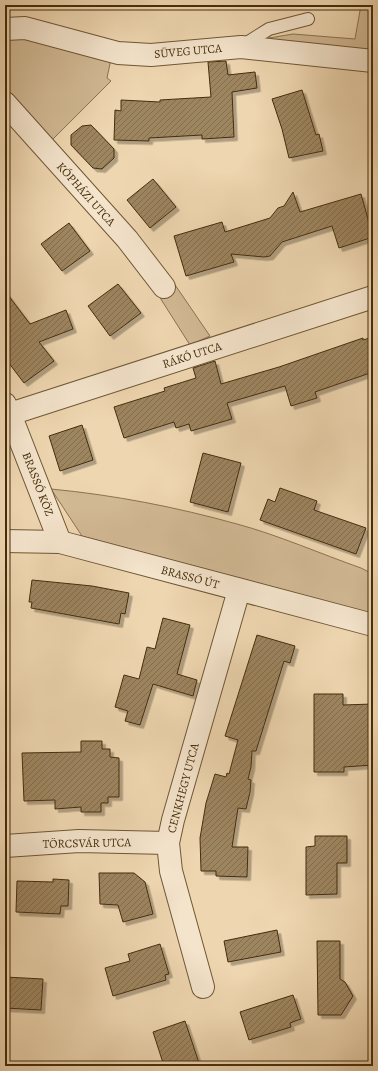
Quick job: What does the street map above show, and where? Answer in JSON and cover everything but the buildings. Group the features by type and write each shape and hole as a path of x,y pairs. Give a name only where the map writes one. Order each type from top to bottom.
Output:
{"street":[{"name":"SÜVEG UTCA","path":"5,29 25,28 132,55 151,55 241,47 373,61"},
{"name":"KÓPHÁZI UTCA","path":"5,103 127,239 164,287"},
{"name":"RÁKÓ UTCA","path":"7,412 373,297"},
{"name":"BRASSÓ KÖZ","path":"7,412 60,542"},
{"name":"BRASSÓ ÚT","path":"5,541 60,542 373,625"},
{"name":"CENKHEGY UTCA","path":"203,987 171,871 168,844 173,820 239,590"},
{"name":"TÖRCSVÁR UTCA","path":"5,846 79,841 168,844"}],"lane":[{"path":"241,47 269,28 308,19"}],"shaded area":[{"path":"361,5 373,5 373,53 268,42 269,38 293,34 355,39"},
{"path":"5,35 31,36 111,59 107,78 111,81 50,142 5,92"},
{"path":"171,279 210,336 190,345 157,293"},
{"path":"51,489 121,498 214,518 252,528 361,568 373,574 373,614 82,536"}]}
